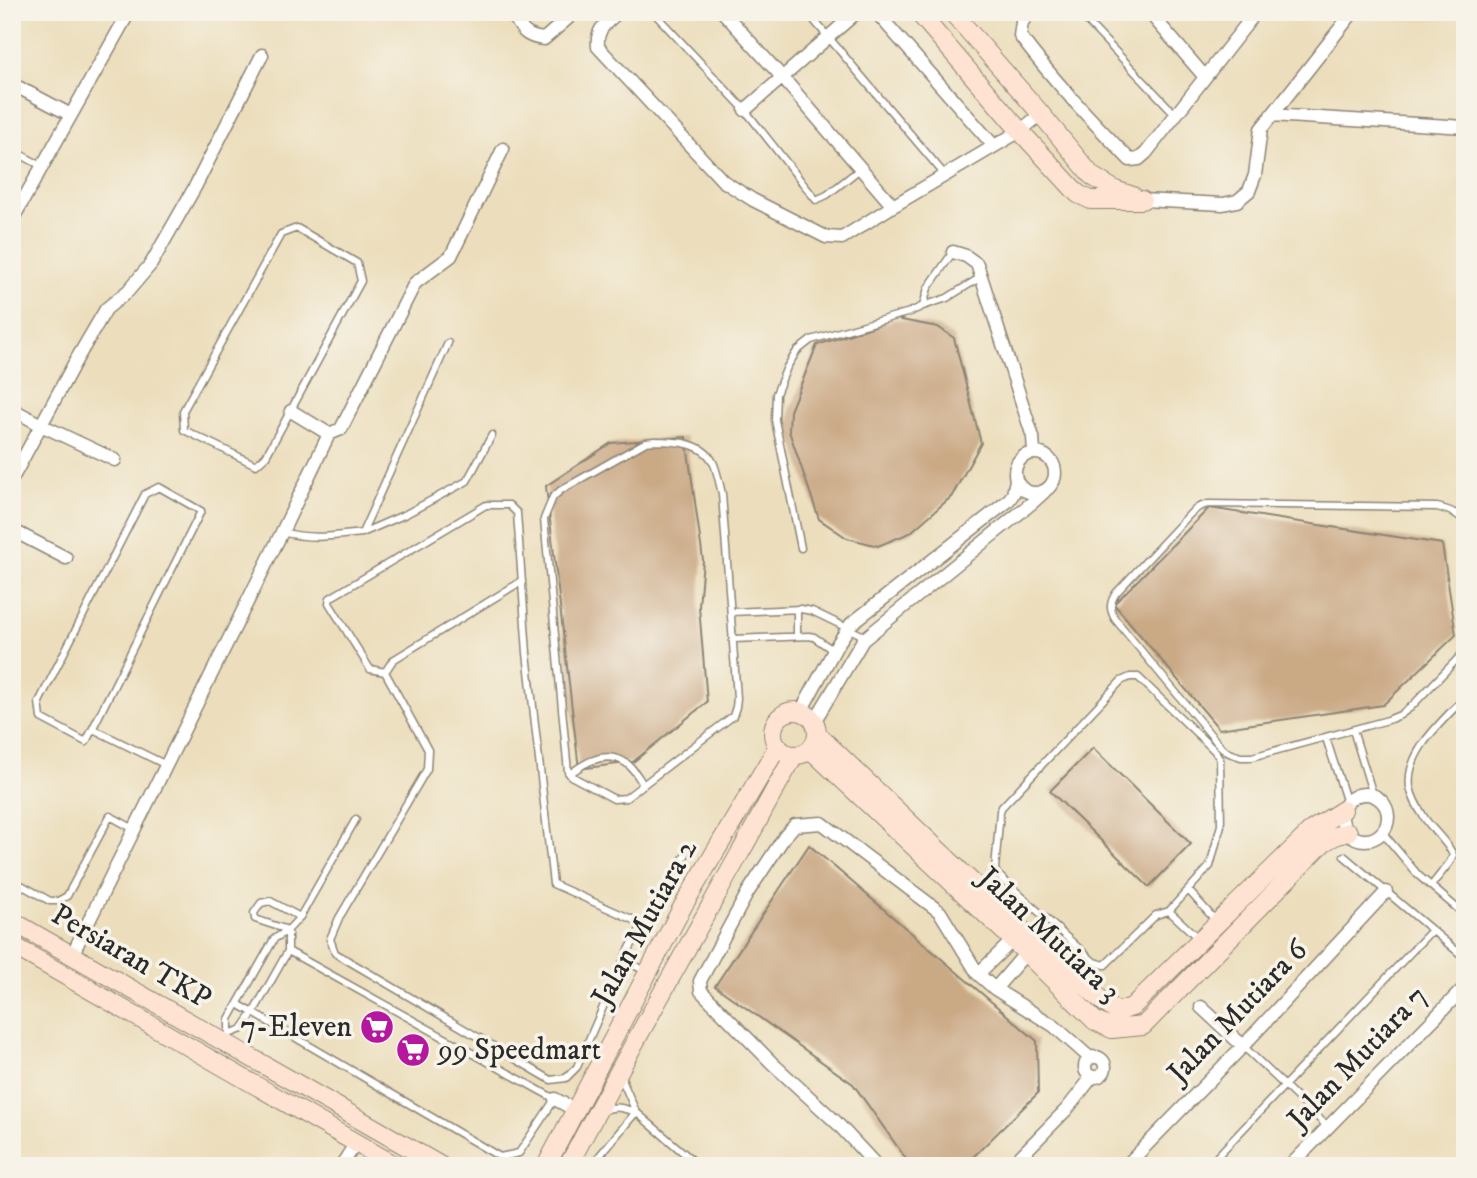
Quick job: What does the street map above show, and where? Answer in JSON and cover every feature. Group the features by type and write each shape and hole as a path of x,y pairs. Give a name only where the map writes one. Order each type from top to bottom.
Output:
{"street":[{"path":"13,217 129,12"},
{"path":"512,12 522,31 534,38 544,39 575,12"},
{"path":"618,12 597,36 598,47 723,181 753,200 826,237 842,238 1020,131 1041,114"},
{"path":"723,12 893,206"},
{"path":"745,110 858,12"},
{"path":"876,12 994,146"},
{"path":"918,12 1078,194 1091,200 1223,204 1237,201 1249,191 1255,175 1261,129 1353,12"},
{"path":"1030,12 1021,22 1020,36 1086,115 1130,160 1139,159 1146,153 1249,15"},
{"path":"1149,12 1205,77"},
{"path":"954,13 1092,176 1115,190 1142,200"},
{"path":"12,479 106,309 128,291 151,264 195,187 262,55"},
{"path":"12,84 71,115"},
{"path":"1271,115 1465,127"},
{"path":"72,955 329,435 341,429 415,284 451,256 503,149"},
{"path":"953,252 966,256 977,264 982,276 1033,437 1034,453"},
{"path":"12,408 41,425 115,460"},
{"path":"291,411 329,435"},
{"path":"1034,453 1047,457 1055,467 1051,486 867,637 857,649 807,735 834,651 851,624 1007,501 1013,494 1017,464 1027,455 1034,453"},
{"path":"1016,480 1022,489 1028,492 1044,492"},
{"path":"12,530 65,558"},
{"name":"Jalan Mutiara 2","path":"545,1166 683,906 778,746 774,733 778,720 789,713 807,735 777,783 568,1166"},
{"name":"Jalan Mutiara 3","path":"778,746 788,754 807,735 1024,941 1095,1021 1111,1029 1143,1026 1324,842 1348,832"},
{"path":"1359,794 1373,795 1385,804 1388,811 1388,819 1382,832 1369,839 1354,837 1344,825 1342,818 1345,806 1359,794"},
{"name":"Jalan Mutiara 3","path":"1024,941 1117,1012 1132,1007 1313,829 1345,806"},
{"path":"877,1166 836,1122 773,1064 701,991 700,981 748,892 795,825 822,823 940,912 978,974 995,989 1054,1026 1090,1058 1102,1060 1105,1068 1101,1076 1092,1077 1068,1109 1011,1166"},
{"name":"Jalan Mutiara 6","path":"1126,1166 1243,1046 1386,892"},
{"name":"Persiaran TKP","path":"12,921 227,1038 440,1166"},
{"path":"978,974 1024,941"},
{"path":"995,989 1024,941"},
{"name":"Persiaran TKP","path":"12,945 396,1166"},
{"name":"Jalan Mutiara 7","path":"1290,1166 1465,987"},
{"path":"1201,1007 1243,1046"},
{"path":"555,1099 575,1110"},
{"path":"341,1166 356,1143"}],"lane":[{"path":"653,12 745,110 816,200 827,195 860,169"},
{"path":"807,12 945,176"},
{"path":"1078,12 1176,115"},
{"path":"12,150 43,167"},
{"path":"297,228 357,263 361,281 291,411 266,456 256,465 184,429 183,411 281,234 297,228"},
{"path":"923,306 928,288 953,252"},
{"path":"801,548 775,420 776,394 797,351 811,340 910,312 947,298 982,276"},
{"path":"362,533 447,343"},
{"path":"282,532 299,537 318,538 362,533 406,514 467,481 492,435"},
{"path":"664,441 701,448 715,465 722,494 731,612 737,698 733,716 626,798 614,799 570,774 567,766 544,519 553,497 567,486 646,442 664,441"},
{"path":"159,487 201,511 93,729 86,742 41,718 39,702 145,494 159,487"},
{"path":"1465,523 1451,510 1437,507 1208,504 1191,513 1112,599 1110,606 1115,619 1220,746 1241,757 1252,757 1326,738 1401,715 1465,651"},
{"path":"643,923 553,884 527,653 517,513 509,505 486,505 331,598 329,603 370,669 385,672 428,750 427,769 339,918 330,939 335,953 551,1080 566,1079 577,1067 623,961 643,923 686,854"},
{"path":"385,672 393,660 522,581"},
{"path":"797,609 797,636"},
{"path":"731,612 797,609 812,611 867,637"},
{"path":"733,639 814,637 834,651"},
{"path":"1130,677 1138,677 1214,750 1220,759 1221,825 1210,866 1170,911 1156,915 1105,965 1094,962 997,874 995,869 1002,807 1121,681 1130,677"},
{"path":"1431,886 1453,855 1418,807 1410,786 1412,772 1416,756 1425,740 1465,697"},
{"path":"93,729 166,765"},
{"path":"1353,730 1373,795"},
{"path":"1326,738 1345,806"},
{"path":"570,774 585,762 614,758 628,764 643,784"},
{"path":"12,880 50,901 58,901 67,896 110,816 134,830"},
{"path":"227,1038 229,1019 274,939 288,930 300,917 356,819"},
{"path":"1382,832 1418,875 1465,915"},
{"path":"1344,856 1465,958"},
{"path":"1189,891 1218,923"},
{"path":"288,930 255,919 254,913 261,903 270,901 300,917"},
{"path":"1170,911 1200,940"},
{"path":"227,1038 242,1029 253,1013 288,951 288,930"},
{"path":"1208,1166 1432,930"},
{"path":"238,1004 500,1157 519,1153 555,1099 288,951"},
{"path":"623,961 649,972"},
{"path":"1243,1046 1328,1127"},
{"path":"627,1054 622,1071 623,1082 636,1112"},
{"path":"592,1121 613,1107 621,1106 636,1112 699,1166"},
{"path":"591,1166 636,1112"}],"building":[{"path":"896,319 938,327 954,338 981,443 952,496 910,533 878,546 847,538 819,519 789,431 790,411 817,345"},
{"path":"686,437 703,560 699,607 707,702 633,762 579,769 546,486 611,443"},
{"path":"1209,508 1442,544 1456,635 1383,705 1219,729 1114,604"},
{"path":"1093,748 1191,844 1149,887 1050,791"},
{"path":"809,845 1037,1041 1038,1093 964,1166 911,1166 853,1084 715,986"}],"place":[{"name":"7-Eleven","path":"377,1027"},
{"name":"99 Speedmart","path":"413,1050"}]}
